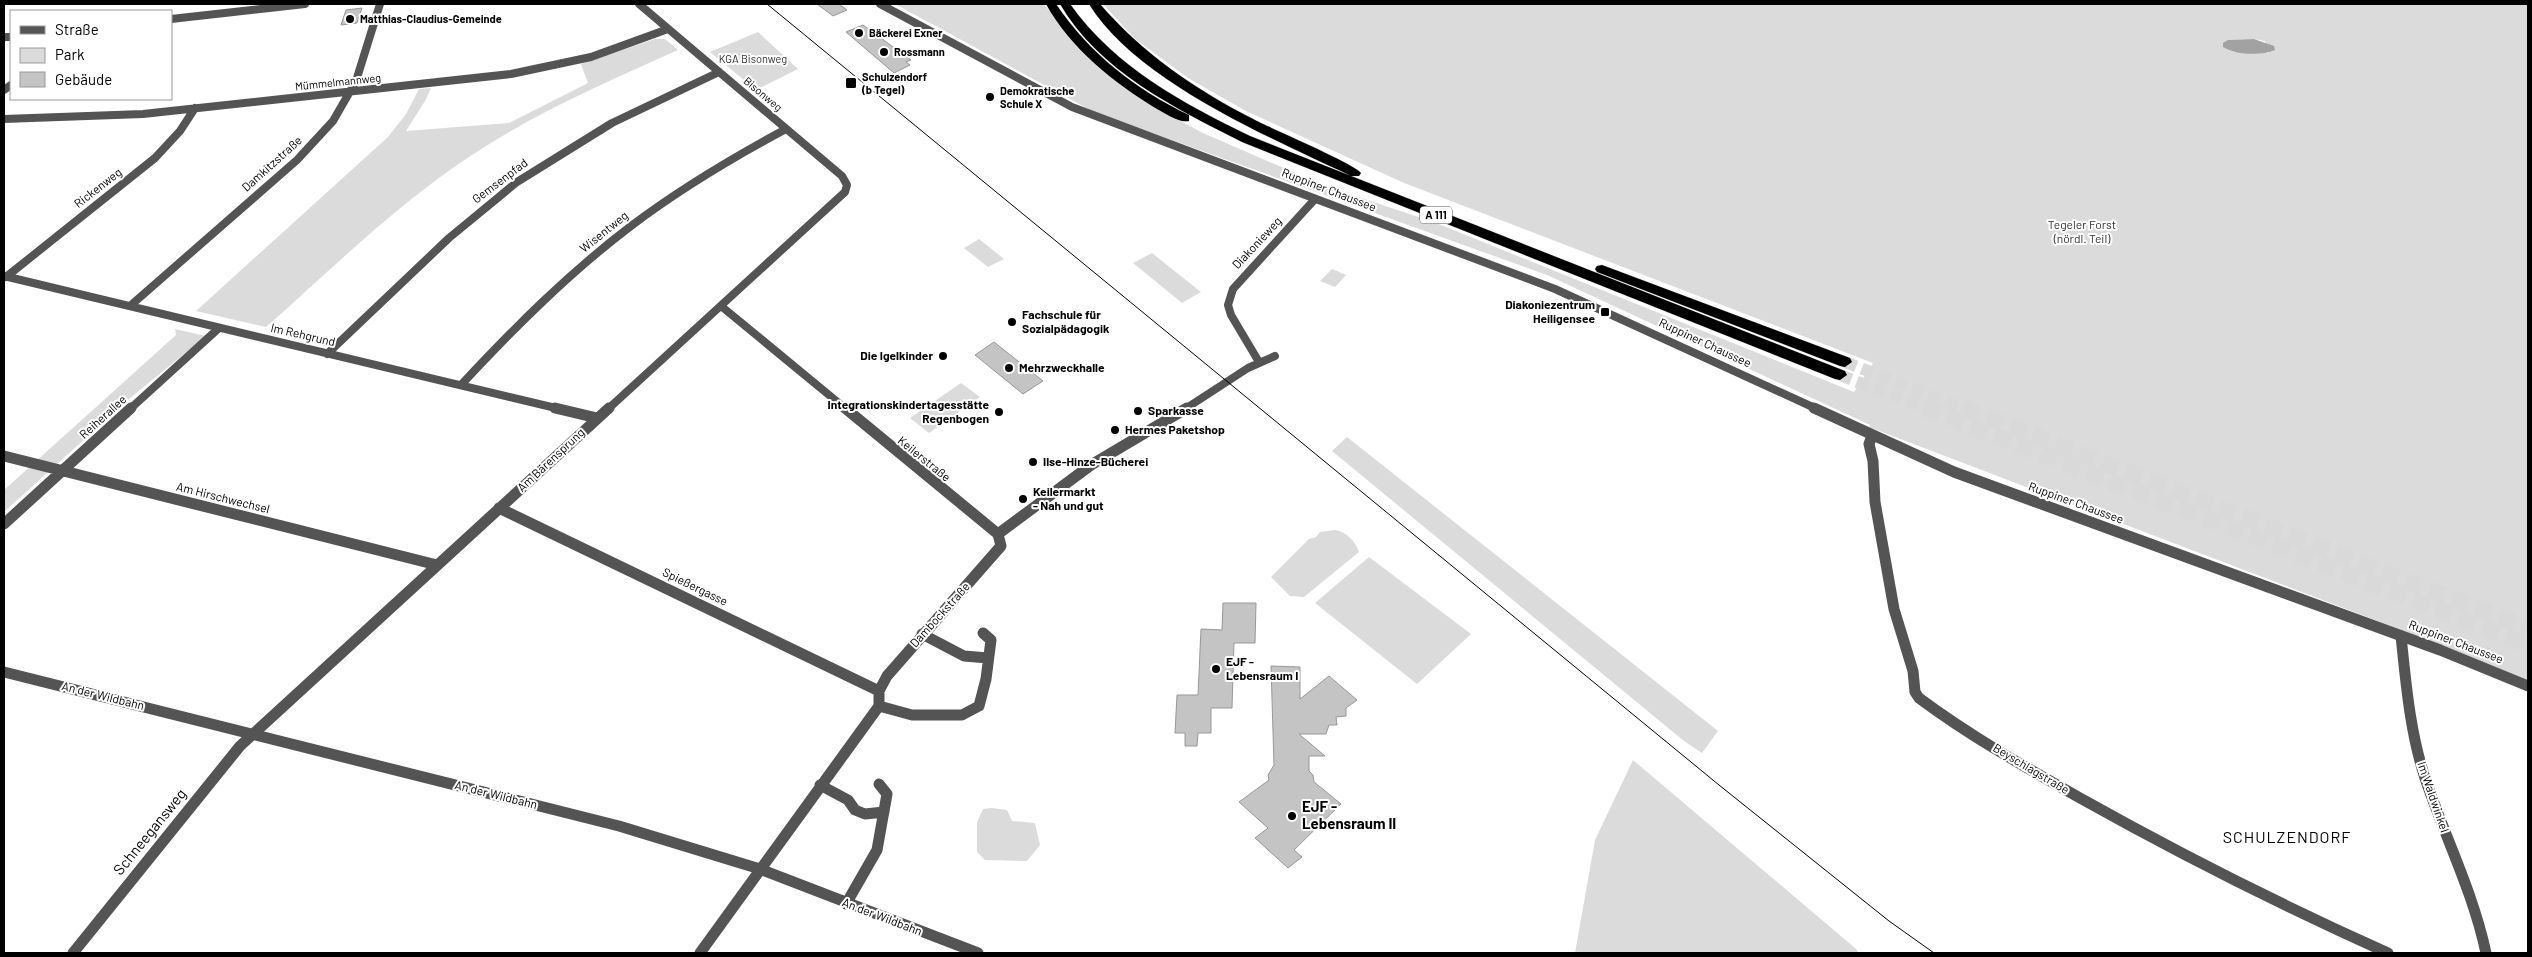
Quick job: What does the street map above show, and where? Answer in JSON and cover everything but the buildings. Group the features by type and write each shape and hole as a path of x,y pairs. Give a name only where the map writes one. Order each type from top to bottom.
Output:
{"highway":[{"path":"1051,4 1077,38 1092,52 1144,96 1162,107 1319,174 1414,206"},
{"name":"A 111","path":"1065,4 1101,45 1130,70 1170,99 1246,139 1840,375"},
{"name":"A 111","path":"1078,4 1102,34 1142,68 1178,92 1239,126 1355,173 1846,362"},
{"path":"1094,4 1121,35 1176,78 1253,123 1355,173"}],"street":[{"path":"172,19 305,4"},
{"name":"Damkitzstraße","path":"130,306 297,160 333,121 351,92 380,4"},
{"name":"Bisonweg","path":"638,4 842,176 846,185"},
{"name":"Ruppiner Chaussee","path":"880,4 1072,107 1555,289 1872,436 1981,482 2401,636 2528,686"},
{"name":"Mümmelmannweg","path":"4,119 106,117 511,74 550,67 628,45 668,28"},
{"name":"Gemsenpfad","path":"327,354 449,238 517,182 608,125 719,72"},
{"name":"Rickenweg","path":"5,276 155,158 180,130 195,108"},
{"name":"Wisentweg","path":"461,385 570,278 630,227 686,186 786,129"},
{"name":"Am Bärensprung","path":"253,733 845,192 846,185"},
{"name":"Diakonieweg","path":"1260,362 1231,315 1228,306 1233,289 1315,199"},
{"name":"Im Rehgrund","path":"5,276 596,418"},
{"name":"Keilerstraße","path":"721,306 998,534"},
{"name":"Reiherallee","path":"4,524 219,328"},
{"path":"998,534 1091,465 1127,443 1155,429 1260,362 1275,356"},
{"name":"Beyschlagstraße","path":"1872,436 1869,444 1886,569 1894,609 1905,640 1913,671 1915,692 1918,698 2019,764 2155,840 2338,931 2388,953"},
{"name":"Am Hirschwechsel","path":"4,456 437,565"},
{"name":"Spießergasse","path":"499,508 879,692"},
{"name":"Dambockstraße","path":"879,692 887,676 922,634 995,555 1000,546 998,534"},
{"path":"879,706 912,715 962,715 979,706 991,640 983,633"},
{"path":"922,634 964,656 988,658"},
{"name":"Im Waldwinkel","path":"2401,636 2410,724 2424,777 2476,908 2486,953"},
{"name":"An der Wildbahn","path":"4,672 619,826 760,869 846,904 978,953"},
{"path":"700,953 879,706 879,692"},
{"name":"Schneegansweg","path":"73,953 240,746 253,733"},
{"path":"846,904 877,850 887,794 879,784"},
{"path":"820,785 848,800 855,810 865,814 884,812"}],"green space":[{"name":"Tegeler Forst (nördl. Teil)","path":"895,4 1044,4 1075,44 1101,70 1151,105 1203,133 1323,185 1436,223 1854,392 1873,363 1404,183 1246,111 1188,78 1135,39 1103,4 2528,4 2528,681 2459,652 1869,427 1870,425 1547,275 1094,112","holes":["2254,39 2265,41 2269,53 2230,51 2228,40"]},
{"name":"KGA Bisonweg","path":"758,32 798,69 756,90 710,52"},
{"path":"655,39 665,39 678,50 547,111 472,155 444,174 392,215 266,327 196,311 388,137 406,114 419,89 431,88 406,131 509,123 588,83 581,64"},
{"path":"979,239 1004,259 988,267 964,248"},
{"path":"1152,253 1201,292 1182,303 1133,263"},
{"path":"1332,269 1346,275 1335,287 1320,281"},
{"path":"175,329 206,336 129,399 4,512 4,490 176,335"},
{"path":"961,383 980,397 929,433 910,418"},
{"path":"1347,437 1718,731 1702,753 1684,741 1332,451"},
{"path":"1335,530 1350,538 1359,552 1304,597 1290,596 1271,577 1309,539 1316,537 1320,532"},
{"path":"1369,557 1471,634 1417,684 1315,603"},
{"path":"1633,760 1859,953 1575,953 1595,840"},
{"path":"983,809 1007,810 1012,821 1035,823 1040,845 1027,861 985,860 977,852 977,822"}],"shaded area":[{"path":"2254,39 2274,46 2275,50 2249,54 2235,52 2223,47 2223,43 2228,40"}],"tunnel":[{"path":"1845,362 1966,409"},
{"path":"1840,375 1927,409"},
{"path":"1924,408 2528,645"},
{"path":"1963,408 2528,628"}],"tram line":[{"path":"767,4 1719,785 1889,921 1934,953"}],"place":[{"name":"Matthias-Claudius-Gemeinde","path":"350,19"},
{"name":"Bäckerei Exner","path":"859,33"},
{"name":"Rossmann","path":"884,52"},
{"name":"Schulzendorf (b Tegel)","path":"851,83"},
{"name":"Demokratische Schule X","path":"990,97"},
{"name":"Diakoniezentrum Heiligensee","path":"1605,312"},
{"name":"Fachschule für Sozialpädagogik","path":"1012,322"},
{"name":"Die Igelkinder","path":"943,356"},
{"name":"Mehrzweckhalle","path":"1009,368"},
{"name":"Sparkasse","path":"1138,411"},
{"name":"Integrationskindertagesstätte Regenbogen","path":"999,412"},
{"name":"Hermes Paketshop","path":"1115,430"},
{"name":"Ilse-Hinze-Bücherei","path":"1033,462"},
{"name":"Keilermarkt - Nah und gut","path":"1023,499"},
{"name":"EJF - Lebensraum I","path":"1216,669"},
{"name":"EJF - Lebensraum II","path":"1292,816"}],"district":[{"name":"SCHULZENDORF","path":"2287,837"}]}
